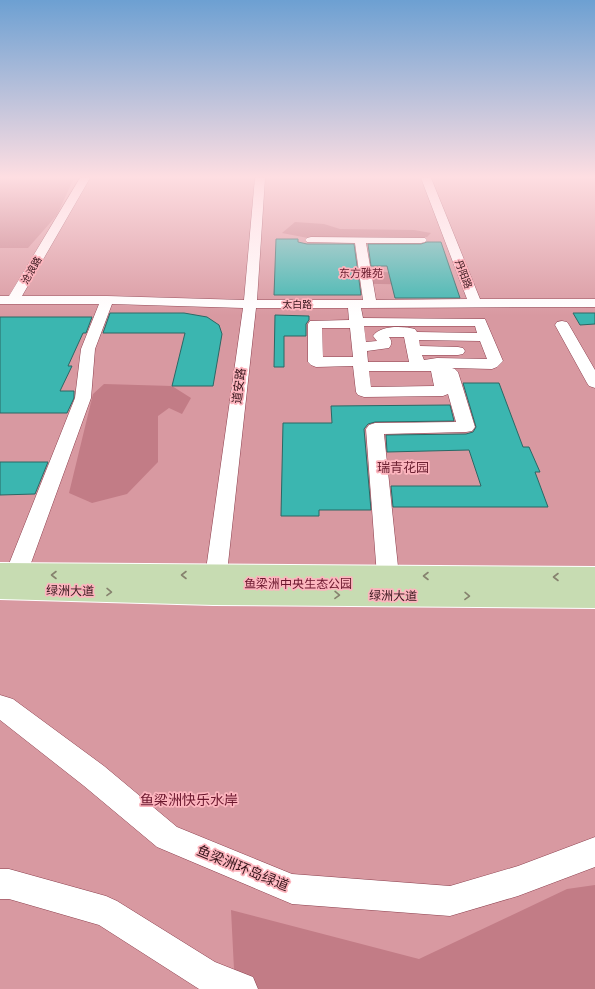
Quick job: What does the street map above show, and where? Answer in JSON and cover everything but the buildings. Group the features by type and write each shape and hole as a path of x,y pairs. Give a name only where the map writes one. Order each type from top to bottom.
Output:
{"main road":[{"name":"绿洲大道","path":"214,585 388,576 595,577"},
{"name":"绿洲大道","path":"5,579 595,598"}],"street":[{"name":"沧浪路","path":"7,300 55,224"},
{"name":"道安路","path":"214,585 250,304 256,224"},
{"name":"丹阳路","path":"444,224 475,303"},
{"path":"311,240 421,240"},
{"path":"360,240 370,303"},
{"name":"太白路","path":"7,300 107,300 250,304 595,303"},
{"path":"5,579 83,398 88,349 107,300"},
{"path":"354,303 364,392 443,391 447,359 445,322"},
{"path":"360,357 447,359 492,364 495,361 480,322 445,322 411,336 400,338 394,342 394,347 401,350 401,353 394,355 360,357 316,362 315,324 356,323 411,336 447,359 466,427 375,429 388,576"},
{"path":"562,325 595,383"},
{"path":"411,336 417,364 447,359 486,337"},
{"name":"鱼梁洲环岛绿道","path":"0,707 4,708 94,776 167,837 292,889 450,901 518,881 595,852"},
{"path":"0,884 9,884 106,912 205,975 241,989"}],"green space":[{"name":"鱼梁洲中央生态公园","path":"0,224 595,224 595,989 0,989"}],"shaded area":[{"path":"0,224 49,224 28,248 0,248"},
{"path":"292,224 324,224 340,229 414,230 431,233 427,237 308,238 282,233"},
{"path":"378,268 384,272 427,275 438,285 320,283 314,269"},
{"path":"104,384 172,386 191,398 182,414 169,408 158,416 158,462 127,494 92,503 69,493 93,394"},
{"path":"595,885 595,989 235,989 231,910 419,959 567,889"}],"district":[{"name":"东方雅苑","path":"361,273"},
{"name":"瑞青花园","path":"403,467"}],"park label":[{"name":"鱼梁洲快乐水岸","path":"189,800"}]}
